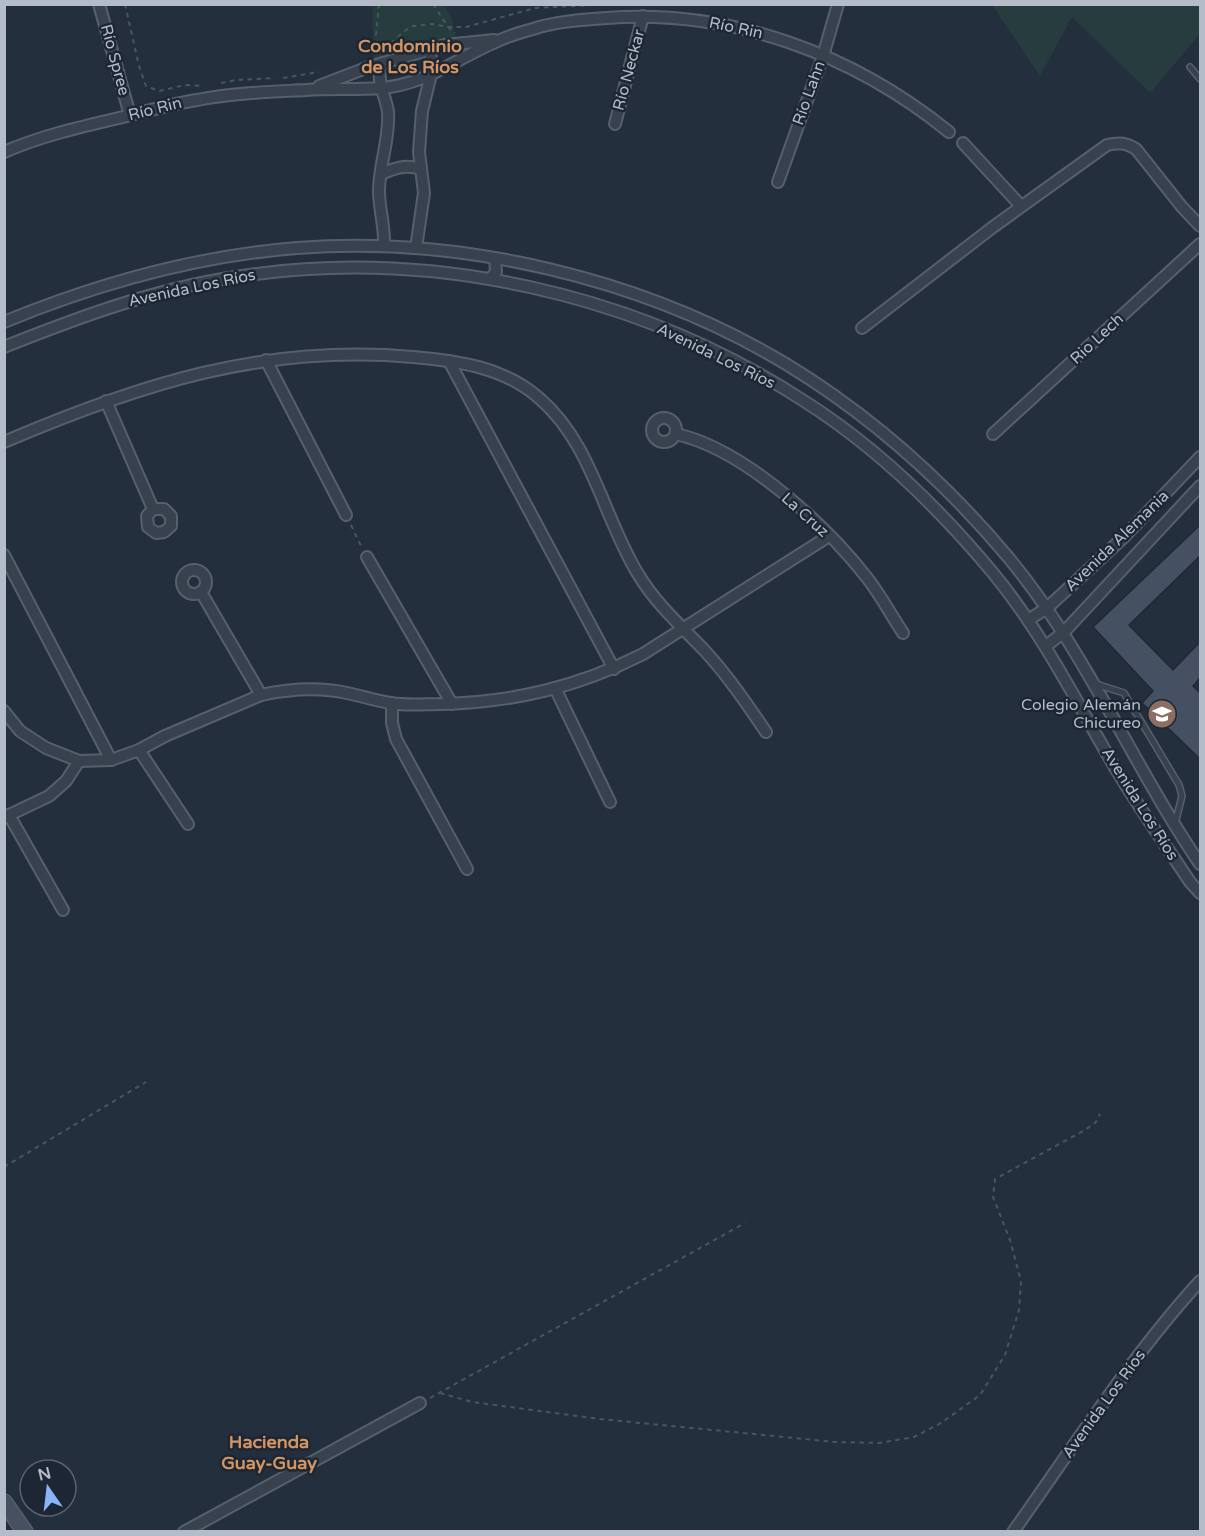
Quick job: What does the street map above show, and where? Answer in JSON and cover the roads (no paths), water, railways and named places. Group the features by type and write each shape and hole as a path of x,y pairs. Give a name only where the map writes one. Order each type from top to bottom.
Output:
{"street":[{"name":"Río Spree","path":"99,4 130,115"},
{"path":"668,17 671,4"},
{"name":"Río Lahn","path":"778,182 823,56 838,4"},
{"name":"Río Rin","path":"4,152 75,128 200,99 310,90 383,88 430,76 500,39 537,27 564,22 643,16 668,17 741,28 770,36 823,56 888,88 950,132"},
{"name":"Río Neckar","path":"615,124 643,16"},
{"name":"Río Rin","path":"310,90 366,68 429,50 462,43 500,39"},
{"path":"416,248 424,193 420,152 422,111 433,66 429,50"},
{"path":"383,63 379,70 379,80 388,110 388,129 379,195 385,232 384,246"},
{"path":"862,328 1107,145 1117,142 1126,143 1136,149 1200,226"},
{"path":"963,143 1021,207"},
{"path":"381,174 395,168 412,166 421,169"},
{"name":"Rio Lech","path":"993,434 1200,244"},
{"name":"Avenida Los Ríos","path":"4,322 91,288 192,262 297,248 384,246 495,258 575,276 654,302 760,350 816,384 886,436 941,485 992,538 1064,632 1175,825 1200,864"},
{"path":"490,279 496,272 495,258"},
{"name":"Avenida Los Ríos","path":"4,347 118,305 182,287 236,277 299,270 362,268 414,270 490,279 585,302 659,327 723,355 804,401 861,443 925,500 975,552 1046,646 1112,762 1190,882 1200,893"},
{"path":"4,442 106,400 196,373 266,360 373,355 449,361 486,369 530,390 553,411 590,469 638,574 682,630 723,672 765,732"},
{"path":"266,360 346,515"},
{"path":"449,361 614,669"},
{"path":"804,401 816,384"},
{"path":"106,400 153,509"},
{"name":"La Cruz","path":"676,434 692,437 749,468 786,496 829,536 869,580 903,633"},
{"name":"Avenida Alemania","path":"1028,620 1047,608 1125,536 1200,457"},
{"name":"Avenida Alemania","path":"1046,646 1064,632 1200,486"},
{"path":"4,711 20,731 46,748 79,760 111,760 139,750 165,736 261,695 285,690 344,692 392,704 452,704 477,703 556,690 614,669 643,654 829,536"},
{"path":"1125,536 1139,551"},
{"path":"4,555 111,760"},
{"path":"367,557 452,704"},
{"path":"201,592 261,695"},
{"path":"556,690 610,802"},
{"path":"392,704 392,723 396,739 467,869"},
{"path":"139,750 188,825"},
{"path":"63,910 7,816 49,796 66,781 79,760"},
{"path":"1171,853 1186,843"},
{"name":"Avenida Los Ríos","path":"1013,1532 1121,1378 1174,1310 1200,1281"},
{"path":"184,1532 420,1403"},
{"path":"4,1502 26,1532"}],"lane":[{"path":"1190,67 1200,79"},
{"path":"1093,683 1124,693 1179,785 1182,796 1175,825"}],"place":[{"name":"Colegio Alemán Chicureo","path":"1162,714"}],"district":[{"name":"Condominio de Los Ríos","path":"410,56"},
{"name":"Hacienda Guay-Guay","path":"269,1452"}]}
